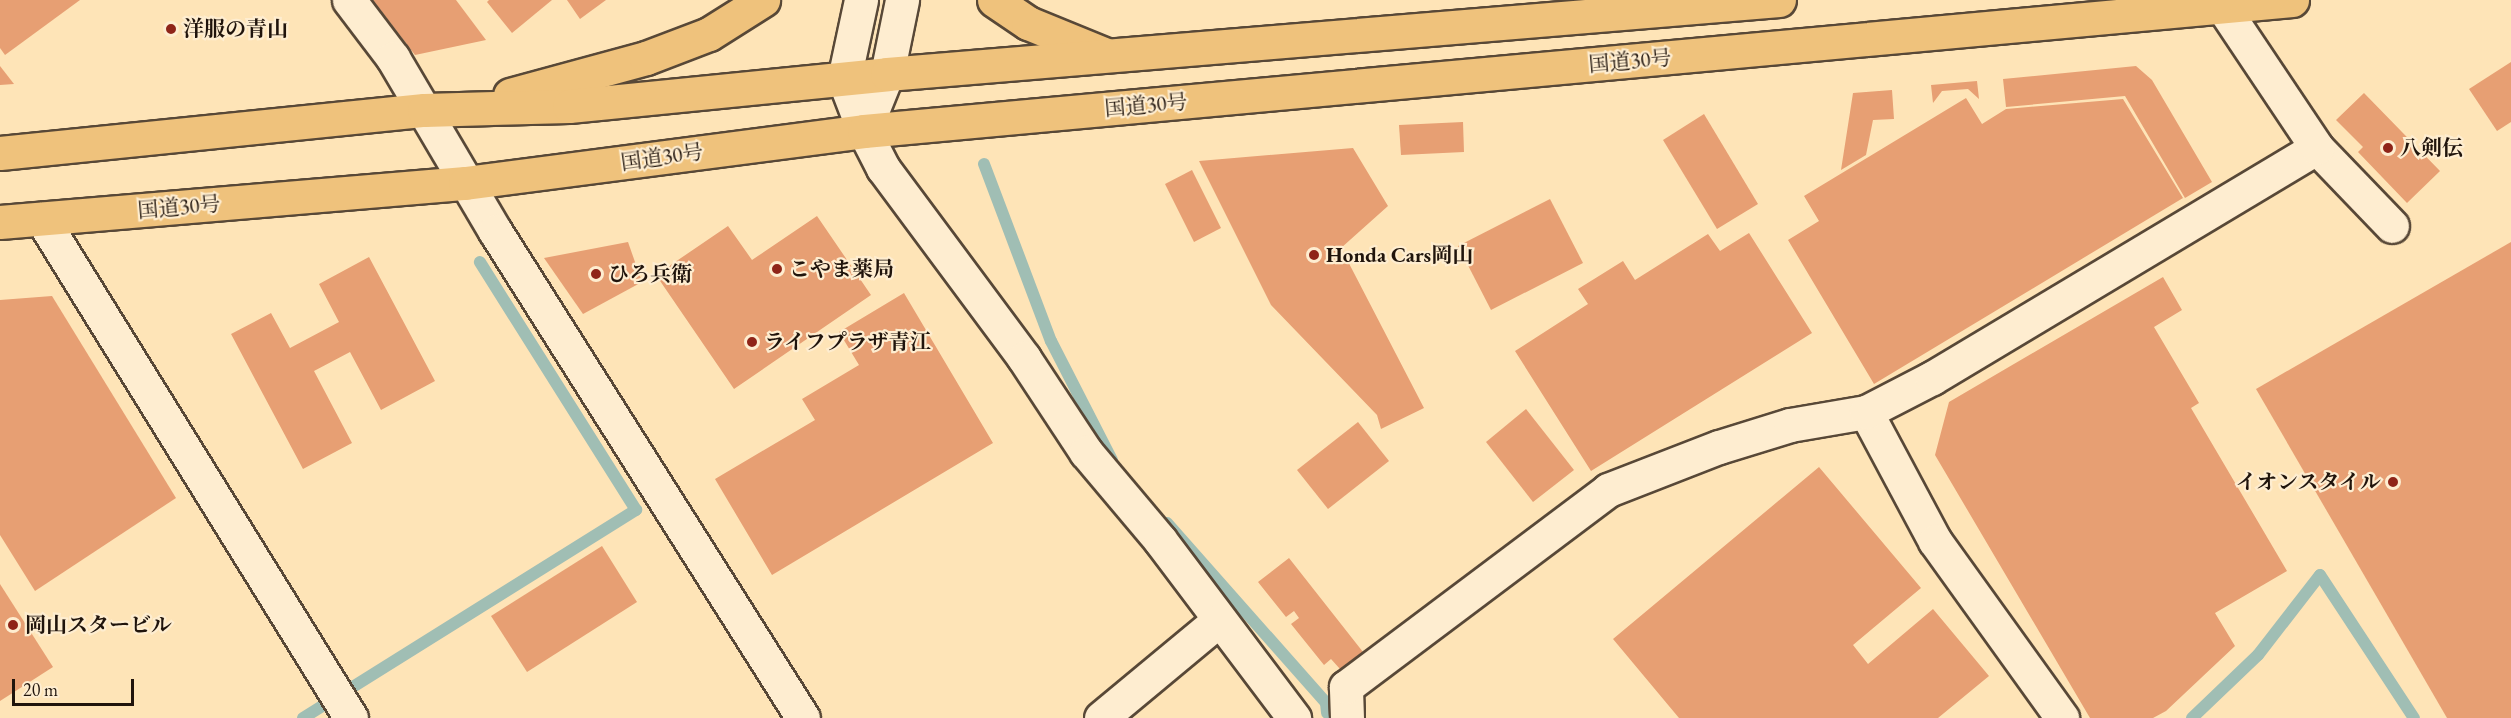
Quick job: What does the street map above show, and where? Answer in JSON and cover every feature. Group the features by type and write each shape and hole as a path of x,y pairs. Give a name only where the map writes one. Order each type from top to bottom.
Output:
{"highway":[{"path":"994,0 1028,22 1111,57"},
{"path":"0,153 468,106 569,106 887,74 1779,0"},
{"name":"国道30号","path":"0,222 465,183 864,131 2133,8 2292,0"},
{"path":"468,106 646,58 709,34 758,1"}],"street":[{"path":"348,0 393,58 465,183 803,718"},
{"path":"861,0 844,79 864,131 883,168 1024,358 1086,452 1160,540 1218,621 1294,718"},
{"path":"864,131 887,74 902,0"},
{"path":"2219,3 2317,148 2392,225"},
{"path":"1347,718 1346,687 1608,490 1719,447 1790,425 1866,412 1932,378 2317,148"},
{"path":"42,219 342,703"},
{"path":"1866,412 1935,541 2062,718"},
{"path":"1101,718 1218,621"}],"building":[{"path":"0,0 80,0 5,55 0,48"},
{"path":"373,0 456,0 486,40 415,55"},
{"path":"489,0 552,0 512,33 487,2"},
{"path":"567,0 606,0 580,19"},
{"path":"2511,62 2511,122 2497,131 2469,89"},
{"path":"0,66 14,84 0,85"},
{"path":"2136,66 2152,80 2212,182 2185,198 2125,96 2006,107 2003,79"},
{"path":"1977,81 1979,99 1968,89 1942,91 1933,103 1931,85"},
{"path":"1892,90 1894,119 1873,120 1866,155 1841,170 1853,93"},
{"path":"2364,93 2440,171 2407,203 2358,152 2363,147 2336,120"},
{"path":"1966,98 1982,124 2006,109 2123,99 2183,198 1874,384 1788,240 1819,221 1804,196"},
{"path":"1704,114 1758,204 1717,229 1663,140"},
{"path":"1463,122 1464,152 1401,155 1399,125"},
{"path":"1353,148 1388,206 1341,248 1424,408 1381,429 1377,415 1271,305 1199,161"},
{"path":"1192,170 1221,228 1194,242 1165,184"},
{"path":"1550,199 1583,263 1491,310 1458,246"},
{"name":"ライフプラザ青江","path":"817,216 871,295 734,389 656,275 728,226 752,260"},
{"path":"1749,233 1812,333 1591,471 1515,351 1588,304 1578,289 1623,261 1635,280 1708,234 1720,251"},
{"path":"628,242 642,282 583,314 544,258"},
{"name":"イオンスタイル","path":"2511,242 2511,718 2447,718 2256,389"},
{"path":"369,257 435,381 381,410 350,352 314,371 352,443 303,469 231,334 271,313 290,348 339,322 319,284"},
{"path":"2163,277 2182,310 2154,327 2199,403 2191,408 2287,571 2215,613 2235,646 2166,711 2153,718 2090,718 1935,455 1949,402"},
{"path":"904,293 993,443 772,575 715,479 815,420 802,399 859,365 839,332"},
{"path":"52,296 176,498 35,591 0,535 0,300"},
{"path":"1526,409 1574,470 1533,502 1486,442"},
{"path":"1358,422 1389,461 1328,509 1297,470"},
{"path":"1819,467 1921,588 1853,645 1868,664 1933,609 1989,676 1938,718 1679,718 1613,639"},
{"path":"602,546 637,602 527,672 491,616"},
{"path":"1289,558 1363,652 1340,669 1331,659 1324,665 1291,624 1299,618 1294,611 1286,617 1258,582"},
{"name":"岡山スタービル","path":"0,584 53,667 0,701"}],"waterway":[{"path":"984,164 1051,341 1112,460"},
{"path":"303,718 636,510 480,262"},
{"path":"1167,523 1326,703 1327,713"},
{"path":"2192,718 2258,655 2320,575 2414,718"}],"place":[{"name":"洋服の青山","path":"171,29"},
{"name":"八剣伝","path":"2388,148"},
{"name":"Honda Cars岡山","path":"1314,255"},
{"name":"こやま薬局","path":"777,269"},
{"name":"ひろ兵衛","path":"596,274"},
{"name":"ライフプラザ青江","path":"752,342"},
{"name":"イオンスタイル","path":"2393,482"},
{"name":"岡山スタービル","path":"13,625"}]}
